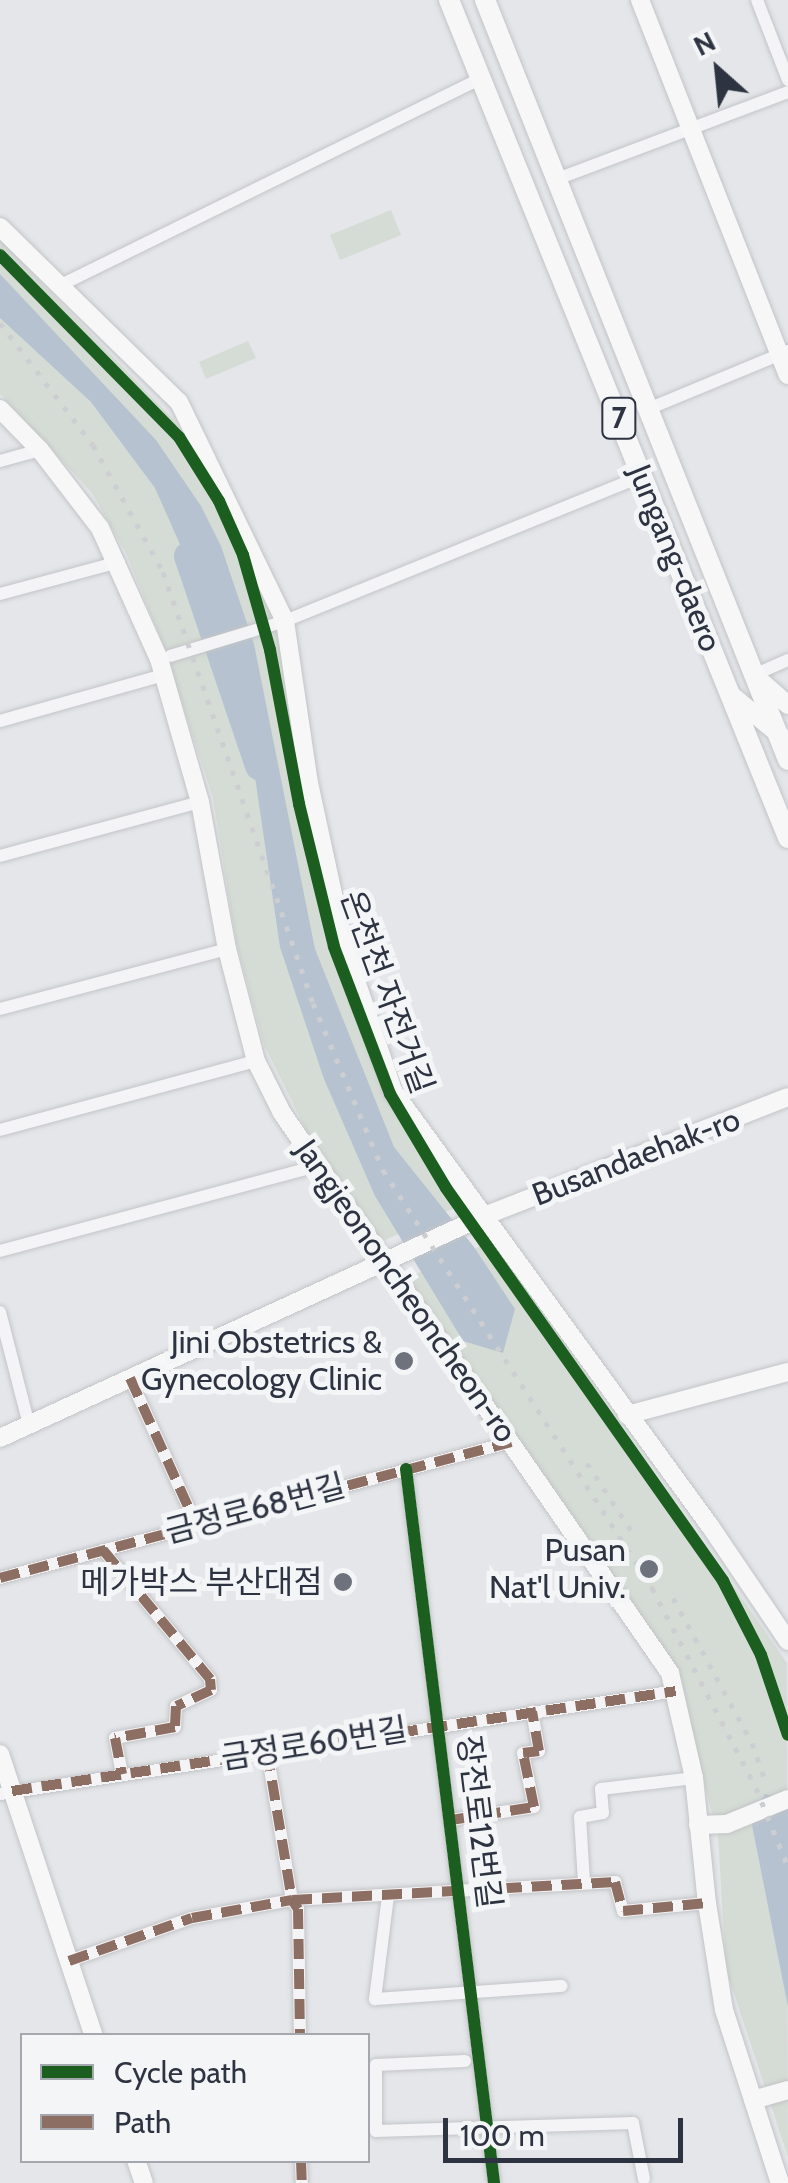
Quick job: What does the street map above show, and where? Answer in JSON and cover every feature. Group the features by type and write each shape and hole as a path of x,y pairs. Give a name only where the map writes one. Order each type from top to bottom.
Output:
{"main road":[{"name":"Jungang-daero","path":"449,0 788,838"},
{"name":"Jungang-daero","path":"485,0 754,675 783,737 788,760"},
{"path":"640,0 784,352 788,374"},
{"path":"0,227 183,407 285,621 309,783 365,1018 392,1090 788,1641"},
{"name":"Jangjeononcheoncheon-ro","path":"0,409 81,501 119,562 164,663 200,802 227,950 256,1061 317,1166 608,1578 676,1691 694,1778 707,1903 724,2010 770,2095 780,2183"},
{"path":"754,675 788,705"},
{"path":"730,694 783,737"},
{"name":"Busandaehak-ro","path":"383,1260 484,1216 788,1097"},
{"path":"0,1438 383,1260"},
{"path":"626,1415 788,1372"},
{"path":"0,1754 6,1792 93,2033"},
{"path":"698,1825 726,1824 788,1800"}],"street":[{"path":"757,0 788,80"},
{"path":"60,285 479,78"},
{"path":"557,179 788,92"},
{"path":"648,410 784,352"},
{"path":"0,462 40,450"},
{"path":"0,721 285,621 642,476"},
{"path":"0,594 119,562"},
{"path":"754,675 788,660"},
{"path":"0,856 200,802"},
{"path":"0,1009 227,950"},
{"path":"0,1130 256,1061"},
{"path":"0,1251 317,1166"},
{"path":"0,1312 29,1425"},
{"path":"130,1378 196,1524"},
{"name":"금정로68번길","path":"0,1578 511,1442"},
{"name":"장전로12번길","path":"406,1469 494,2183"},
{"path":"103,1550 210,1679 211,1690 176,1706 175,1728 115,1738 122,1774"},
{"name":"금정로60번길","path":"6,1792 676,1691"},
{"path":"451,1820 534,1807 523,1754 538,1751 532,1712"},
{"path":"267,1751 292,1900 298,1909 300,2033"},
{"path":"584,1882 580,1817 603,1813 601,1789 694,1778"},
{"path":"69,1961 192,1918 292,1900 615,1882 623,1911 707,1903"},
{"path":"388,1896 375,1999 562,1986"},
{"path":"465,2061 376,2065 376,2130 488,2130 633,2123 644,2179"}],"shaded area":[{"path":"391,210 401,235 340,260 330,235"},
{"path":"0,240 174,420 280,629 364,1032 386,1098 461,1205 383,1241 375,1241 315,1148 264,1045 236,941 213,798 163,644 126,553 92,493 0,394"},
{"path":"248,341 256,358 206,379 199,362"},
{"path":"492,1241 787,1663 788,2157 726,1969 718,1835 684,1709 667,1664 612,1572 402,1280"}],"water":[{"path":"0,274 156,440 201,506 221,546 254,644 315,949 394,1147 474,1247 515,1309 503,1353 463,1341 375,1196 324,1079 280,947 241,682 155,488 91,402 0,318"},
{"path":"765,1794 788,1799 788,2007 751,1820"}],"waterway":[{"path":"188,556 259,766"}],"railway":[{"path":"0,323 93,445 163,572 313,1003 383,1170 652,1588 756,1788 788,1867"},
{"path":"587,1463 636,1538"},
{"path":"673,1598 752,1743 765,1780"}],"marked path":[{"path":"130,1378 196,1524"},
{"path":"0,1578 511,1442"},
{"path":"103,1550 210,1679 211,1690 176,1706 175,1727 115,1738 122,1774"},
{"path":"12,1791 676,1691"},
{"path":"451,1820 534,1807 523,1753 539,1751 532,1712"},
{"path":"267,1751 292,1900 298,1909 300,2033"},
{"path":"69,1961 192,1918 292,1900 615,1882 623,1911 707,1903"},
{"path":"301,2163 302,2183"}],"cycle path":[{"name":"온천천 자전거길","path":"0,255 179,437 219,501 243,555 270,650 299,804 334,947 390,1094 446,1188 723,1581 761,1655 788,1735"},
{"path":"406,1469 494,2183"}],"place":[{"name":"Jini Obstetrics & Gynecology Clinic","path":"404,1361"},
{"name":"Pusan Nat'l Univ.","path":"649,1569"},
{"name":"메가박스 부산대점","path":"343,1582"}]}
